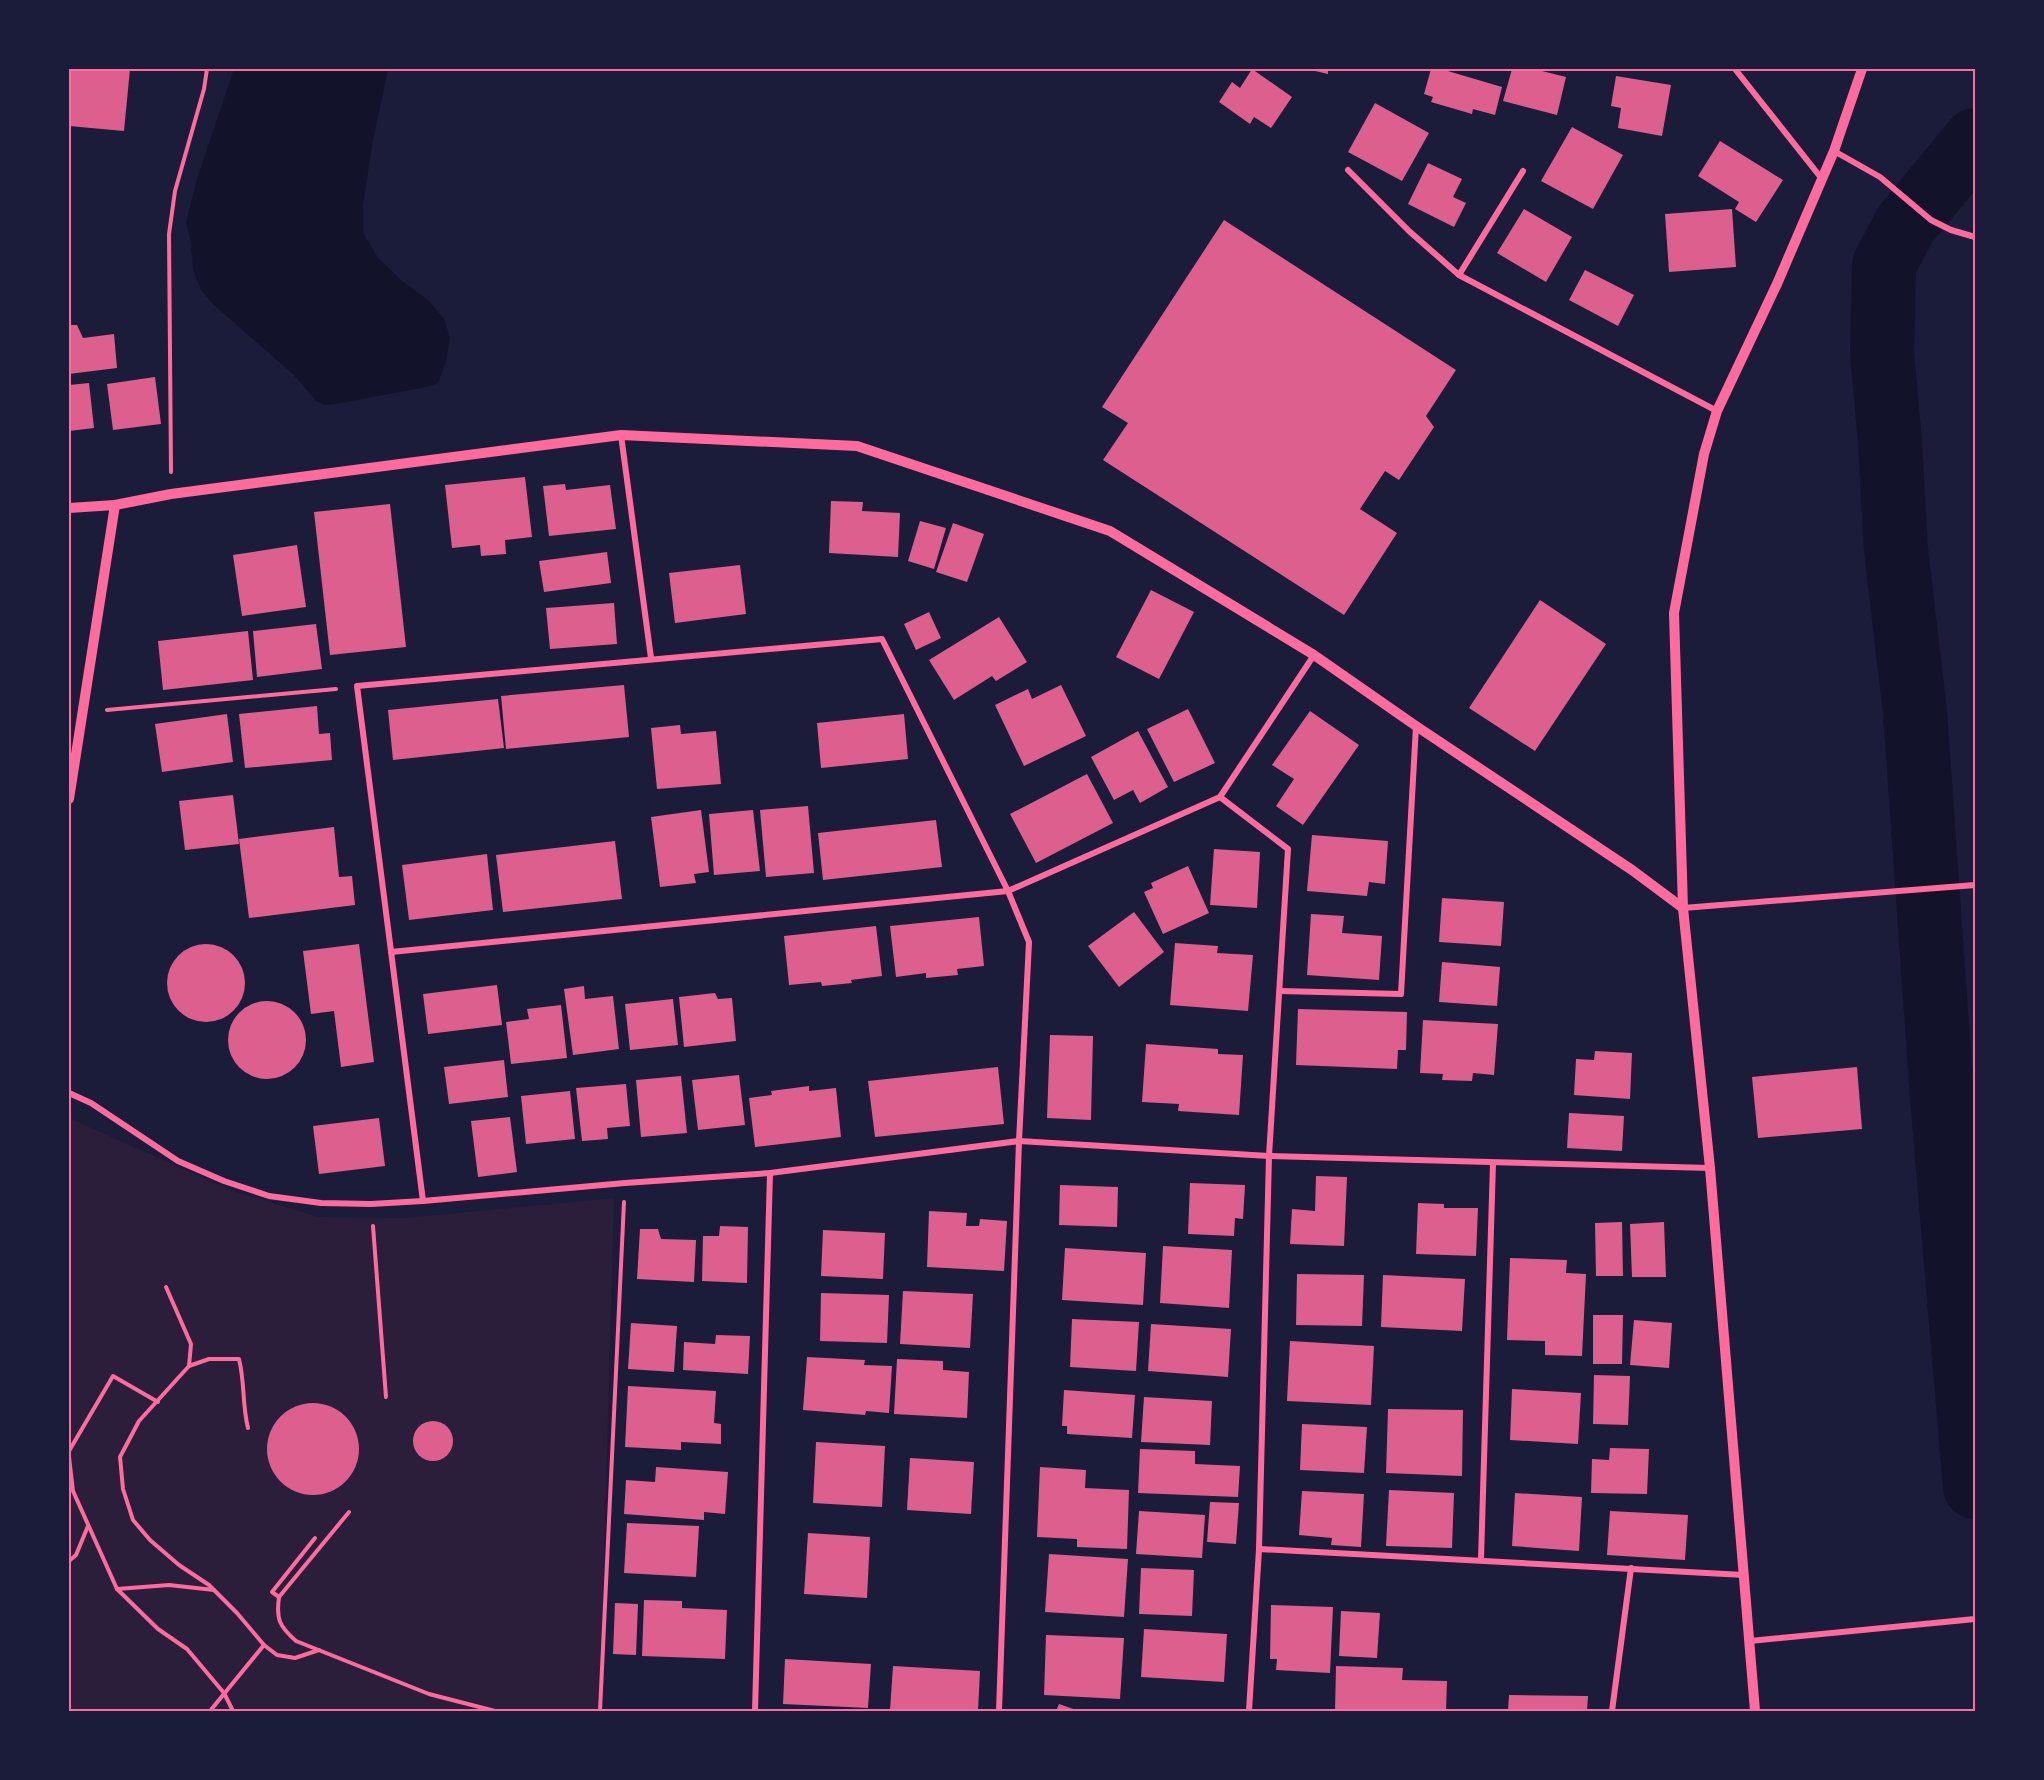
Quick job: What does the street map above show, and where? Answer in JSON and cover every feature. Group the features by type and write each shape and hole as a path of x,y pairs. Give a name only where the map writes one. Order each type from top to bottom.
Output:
{"street":[{"path":"1735,69 1822,179"},
{"path":"1755,1711 1710,1168 1683,909 1674,613 1704,454 1718,411 1777,284 1834,151 1862,69"},
{"path":"1834,151 1880,177 1931,220 1951,230 1975,237"},
{"path":"1348,171 1409,231 1459,275 1718,411"},
{"path":"1459,275 1523,171"},
{"path":"621,435 651,658"},
{"path":"69,508 115,505 171,494 621,435 857,446 1110,531 1314,655 1632,870 1683,909 1975,885"},
{"path":"69,799 115,505"},
{"path":"423,1201 357,687 651,658 882,639 1008,891 1029,942 1019,1140 999,1711"},
{"path":"391,952 1008,891 1220,797 1314,655"},
{"path":"1280,992 1401,994 1416,726"},
{"path":"1220,797 1288,849 1269,1156 1259,1549 1249,1711"},
{"path":"69,1093 91,1103 178,1161 224,1181 269,1196 321,1203 371,1204 423,1201 770,1173 1019,1140 1269,1156 1710,1168"},
{"path":"1481,1560 1493,1163"},
{"path":"755,1711 770,1173"},
{"path":"1259,1549 1745,1575"},
{"path":"1612,1711 1631,1568"},
{"path":"1750,1641 1975,1619"}],"path":[{"path":"171,494 169,234 175,191 204,89 207,69"},
{"path":"82,712 357,687"},
{"path":"600,1711 625,1183"},
{"path":"371,1204 386,1397"},
{"path":"166,1287 191,1344 189,1366"},
{"path":"248,1428 243,1409 243,1376 240,1359 209,1359 189,1366 139,1421 120,1457 123,1489 133,1520 150,1540 214,1590 237,1613 264,1646 277,1655 295,1658 319,1650"},
{"path":"69,1451 113,1376 158,1402"},
{"path":"69,1457 73,1491 117,1589 158,1629 187,1649 224,1693 233,1711"},
{"path":"349,1512 279,1597 277,1610 279,1622 285,1632 296,1641 429,1694 495,1711"},
{"path":"69,1561 76,1555 88,1526"},
{"path":"279,1597 272,1592 315,1538"},
{"path":"117,1589 169,1585 214,1590"},
{"path":"210,1711 264,1646"}],"shaded area":[{"path":"234,69 388,69 372,145 363,205 363,232 378,258 401,280 429,301 444,319 450,338 446,362 438,383 341,403 325,405 317,402 293,374 214,305 201,290 193,269 191,242 186,222 197,179"},
{"path":"69,1118 230,1190 319,1217 404,1218 614,1198 600,1711 69,1711"}],"building":[{"path":"69,69 130,69 124,131 69,126"},
{"path":"1252,69 1292,97 1271,128 1254,117 1250,124 1219,102 1232,82 1240,88"},
{"path":"1307,69 1328,69 1328,74"},
{"path":"1431,69 1441,69 1502,87 1495,115 1473,109 1472,114 1431,102 1433,97 1424,94"},
{"path":"1512,69 1534,69 1566,77 1557,115 1503,101"},
{"path":"1616,76 1671,85 1662,136 1618,128 1621,108 1611,106"},
{"path":"1375,103 1429,133 1402,181 1348,152"},
{"path":"1572,127 1623,155 1593,209 1541,181"},
{"path":"1720,141 1783,180 1756,222 1735,209 1739,202 1698,176"},
{"path":"1428,163 1462,179 1453,197 1466,203 1454,227 1408,204"},
{"path":"1524,209 1572,237 1546,282 1497,253"},
{"path":"1732,209 1736,267 1669,272 1665,214"},
{"path":"1224,220 1456,370 1426,416 1434,427 1399,480 1385,471 1360,509 1397,533 1344,615 1103,460 1128,423 1102,407"},
{"path":"1585,270 1634,295 1618,326 1569,300"},
{"path":"69,325 77,325 83,338 114,334 117,368 69,374"},
{"path":"155,377 161,424 113,430 107,384"},
{"path":"89,383 94,428 69,431 69,385"},
{"path":"525,477 532,537 505,540 506,554 481,556 480,545 452,548 445,485"},
{"path":"565,484 566,490 610,485 616,529 549,536 543,486"},
{"path":"831,501 863,502 862,511 900,513 898,557 829,553"},
{"path":"390,504 406,647 330,655 314,512"},
{"path":"920,521 946,528 934,569 908,561"},
{"path":"953,523 984,534 967,582 936,572"},
{"path":"297,545 306,607 242,616 233,555"},
{"path":"607,552 611,583 544,592 539,561"},
{"path":"740,565 746,614 675,623 669,573"},
{"path":"1151,590 1194,612 1159,679 1116,657"},
{"path":"1540,600 1606,644 1535,751 1469,708"},
{"path":"614,603 617,644 550,649 546,608"},
{"path":"929,612 941,638 916,650 904,624"},
{"path":"999,617 1027,662 996,681 992,676 954,700 929,660"},
{"path":"316,624 322,669 257,677 253,631"},
{"path":"248,631 253,680 163,690 158,641"},
{"path":"624,685 629,737 506,749 501,696"},
{"path":"1061,685 1086,736 1024,766 995,705 1028,689 1032,699"},
{"path":"498,699 504,748 393,760 388,710"},
{"path":"317,706 319,734 330,733 332,760 245,768 239,714"},
{"path":"1188,709 1215,763 1174,782 1147,729"},
{"path":"1310,711 1359,745 1303,825 1276,806 1294,779 1272,765"},
{"path":"227,714 233,762 162,772 155,724"},
{"path":"904,714 908,759 821,768 817,723"},
{"path":"680,725 681,734 716,731 721,784 657,789 651,728"},
{"path":"1138,731 1168,787 1140,803 1133,790 1114,800 1091,757"},
{"path":"1087,774 1113,823 1036,863 1010,814"},
{"path":"233,795 239,844 185,850 179,801"},
{"path":"808,806 814,873 766,877 760,810"},
{"path":"701,810 709,872 694,874 696,883 660,887 651,817"},
{"path":"753,810 760,871 714,875 709,814"},
{"path":"936,820 942,867 823,880 818,833"},
{"path":"334,827 339,877 352,876 355,905 249,918 239,839"},
{"path":"1312,835 1388,841 1385,884 1369,882 1367,896 1307,891"},
{"path":"615,841 622,899 503,912 496,855"},
{"path":"1214,849 1260,852 1257,908 1210,905"},
{"path":"487,854 493,910 409,920 402,865"},
{"path":"1188,866 1209,913 1163,934 1144,892 1153,888 1151,883"},
{"path":"1442,898 1504,902 1501,946 1439,942"},
{"path":"1134,912 1164,952 1119,987 1088,946"},
{"path":"1311,914 1344,916 1342,933 1382,936 1379,980 1307,975"},
{"path":"979,917 984,966 957,969 958,975 926,978 926,973 896,977 890,926"},
{"path":"876,926 882,976 851,980 852,983 822,986 821,982 789,985 784,936"},
{"path":"1175,943 1218,946 1217,953 1253,955 1248,1011 1170,1005"},
{"path":"206,944 221,947 238,961 245,983 242,998 228,1015 206,1022 191,1019 174,1005 167,983 170,968 184,951"},
{"path":"359,944 374,1062 341,1067 334,1011 311,1014 303,951"},
{"path":"1442,962 1500,967 1497,1006 1439,1002"},
{"path":"497,985 502,1025 428,1034 423,994"},
{"path":"584,986 585,999 613,996 619,1049 573,1055 564,989"},
{"path":"715,993 718,999 732,998 736,1041 684,1047 679,997"},
{"path":"673,999 678,1045 630,1050 625,1004"},
{"path":"267,1001 282,1004 294,1013 303,1025 306,1040 303,1055 294,1067 282,1076 267,1079 252,1076 240,1067 231,1055 228,1040 231,1025 240,1013 252,1004"},
{"path":"561,1005 567,1058 511,1064 506,1022 529,1019 527,1009"},
{"path":"1298,1009 1407,1012 1406,1050 1398,1050 1397,1069 1296,1065"},
{"path":"1423,1020 1498,1024 1494,1075 1473,1073 1472,1081 1442,1080 1443,1074 1420,1073"},
{"path":"1050,1035 1093,1036 1091,1120 1047,1118"},
{"path":"1146,1044 1218,1049 1218,1054 1243,1055 1239,1115 1178,1111 1179,1104 1142,1102"},
{"path":"1595,1051 1632,1053 1630,1099 1574,1095 1576,1059 1594,1060"},
{"path":"504,1060 508,1097 449,1104 444,1067"},
{"path":"998,1067 1004,1124 875,1137 868,1081"},
{"path":"1857,1067 1862,1129 1758,1138 1752,1077"},
{"path":"739,1075 745,1125 698,1130 692,1080"},
{"path":"681,1076 687,1133 641,1137 636,1080"},
{"path":"626,1084 630,1126 607,1128 608,1139 582,1141 576,1088"},
{"path":"809,1086 809,1091 836,1088 841,1137 755,1147 749,1098 772,1095 771,1091"},
{"path":"570,1091 575,1139 526,1144 521,1096"},
{"path":"1569,1113 1624,1116 1622,1151 1567,1148"},
{"path":"510,1117 517,1172 478,1177 471,1121"},
{"path":"379,1118 385,1166 319,1174 313,1126"},
{"path":"1316,1176 1347,1177 1344,1246 1290,1244 1292,1209 1315,1211"},
{"path":"1190,1183 1245,1185 1243,1219 1235,1218 1234,1236 1188,1234"},
{"path":"1060,1185 1118,1187 1117,1227 1059,1225"},
{"path":"1418,1203 1444,1204 1444,1208 1478,1208 1476,1256 1416,1254"},
{"path":"929,1211 967,1213 966,1226 979,1226 980,1219 1007,1221 1004,1271 927,1267"},
{"path":"1622,1222 1623,1276 1596,1276 1595,1223"},
{"path":"1664,1222 1666,1277 1632,1277 1630,1224"},
{"path":"720,1226 748,1227 747,1283 702,1281 703,1236 719,1236"},
{"path":"640,1229 658,1229 661,1239 696,1240 694,1282 637,1279"},
{"path":"823,1230 885,1233 883,1279 821,1276"},
{"path":"1163,1246 1232,1250 1229,1308 1160,1303"},
{"path":"1065,1248 1146,1253 1143,1305 1062,1300"},
{"path":"1510,1258 1567,1260 1566,1273 1586,1274 1582,1356 1545,1355 1545,1341 1507,1340"},
{"path":"1297,1274 1364,1275 1362,1326 1296,1325"},
{"path":"1383,1275 1465,1279 1462,1331 1381,1327"},
{"path":"903,1291 973,1294 970,1348 900,1344"},
{"path":"821,1293 889,1295 887,1343 820,1341"},
{"path":"1593,1315 1623,1315 1622,1364 1593,1364"},
{"path":"1072,1319 1139,1322 1136,1371 1070,1367"},
{"path":"1634,1320 1672,1323 1669,1368 1630,1365"},
{"path":"631,1323 677,1326 674,1372 628,1369"},
{"path":"1151,1324 1231,1329 1228,1377 1148,1371"},
{"path":"716,1335 750,1336 748,1374 683,1370 684,1342 715,1344"},
{"path":"1290,1341 1374,1346 1371,1405 1287,1401"},
{"path":"807,1357 865,1360 864,1365 892,1366 889,1413 866,1411 865,1415 803,1410"},
{"path":"897,1359 943,1361 943,1370 969,1372 967,1418 894,1414"},
{"path":"1594,1375 1630,1376 1628,1425 1593,1424"},
{"path":"628,1386 716,1391 714,1423 721,1424 721,1444 681,1442 681,1450 625,1447"},
{"path":"1512,1389 1581,1393 1578,1444 1510,1440"},
{"path":"1064,1390 1135,1395 1132,1438 1067,1434 1067,1426 1062,1426"},
{"path":"1144,1397 1212,1401 1210,1445 1141,1442"},
{"path":"313,1403 331,1406 346,1416 356,1431 359,1449 356,1467 346,1482 331,1492 313,1495 295,1492 280,1482 270,1467 267,1449 270,1431 280,1416 295,1406"},
{"path":"1388,1409 1463,1410 1462,1476 1386,1473"},
{"path":"433,1421 447,1427 453,1441 447,1455 433,1461 419,1455 413,1441 419,1427"},
{"path":"1302,1424 1367,1427 1364,1473 1300,1470"},
{"path":"816,1442 885,1446 882,1507 813,1503"},
{"path":"1610,1448 1649,1449 1647,1494 1591,1493 1592,1459 1609,1460"},
{"path":"1140,1449 1195,1451 1195,1464 1240,1466 1238,1497 1138,1493"},
{"path":"910,1458 974,1462 971,1514 907,1510"},
{"path":"656,1467 728,1472 725,1514 704,1512 704,1520 624,1514 626,1480 655,1482"},
{"path":"1040,1467 1086,1470 1085,1488 1129,1490 1127,1549 1077,1547 1077,1539 1037,1537"},
{"path":"1389,1490 1454,1493 1452,1548 1386,1546"},
{"path":"1302,1491 1364,1494 1361,1547 1331,1545 1332,1538 1299,1535"},
{"path":"1515,1493 1582,1497 1579,1551 1512,1546"},
{"path":"1210,1502 1239,1503 1236,1544 1207,1542"},
{"path":"1139,1511 1205,1515 1202,1558 1136,1554"},
{"path":"1610,1511 1688,1515 1685,1560 1607,1555"},
{"path":"627,1523 699,1526 696,1577 624,1573"},
{"path":"808,1533 870,1537 867,1598 804,1594"},
{"path":"1049,1554 1128,1559 1124,1617 1045,1612"},
{"path":"1141,1568 1194,1570 1192,1616 1139,1614"},
{"path":"644,1600 682,1601 682,1608 727,1610 725,1659 642,1656"},
{"path":"615,1603 638,1604 636,1655 613,1654"},
{"path":"1271,1605 1333,1607 1330,1673 1276,1670 1277,1659 1270,1659"},
{"path":"1341,1611 1380,1613 1377,1658 1339,1656"},
{"path":"1144,1629 1227,1634 1224,1682 1141,1677"},
{"path":"1046,1635 1124,1638 1120,1699 1044,1695"},
{"path":"785,1659 871,1664 868,1708 783,1704"},
{"path":"893,1666 980,1671 978,1711 890,1710"},
{"path":"1336,1666 1403,1668 1402,1680 1447,1681 1446,1711 1335,1711"},
{"path":"1509,1695 1588,1696 1587,1711 1508,1711"},
{"path":"1059,1704 1079,1711 1056,1711"}],"waterway":[{"path":"1975,140 1905,225 1884,265 1882,352 1896,550 1915,712 1942,1097 1975,1487"}]}
